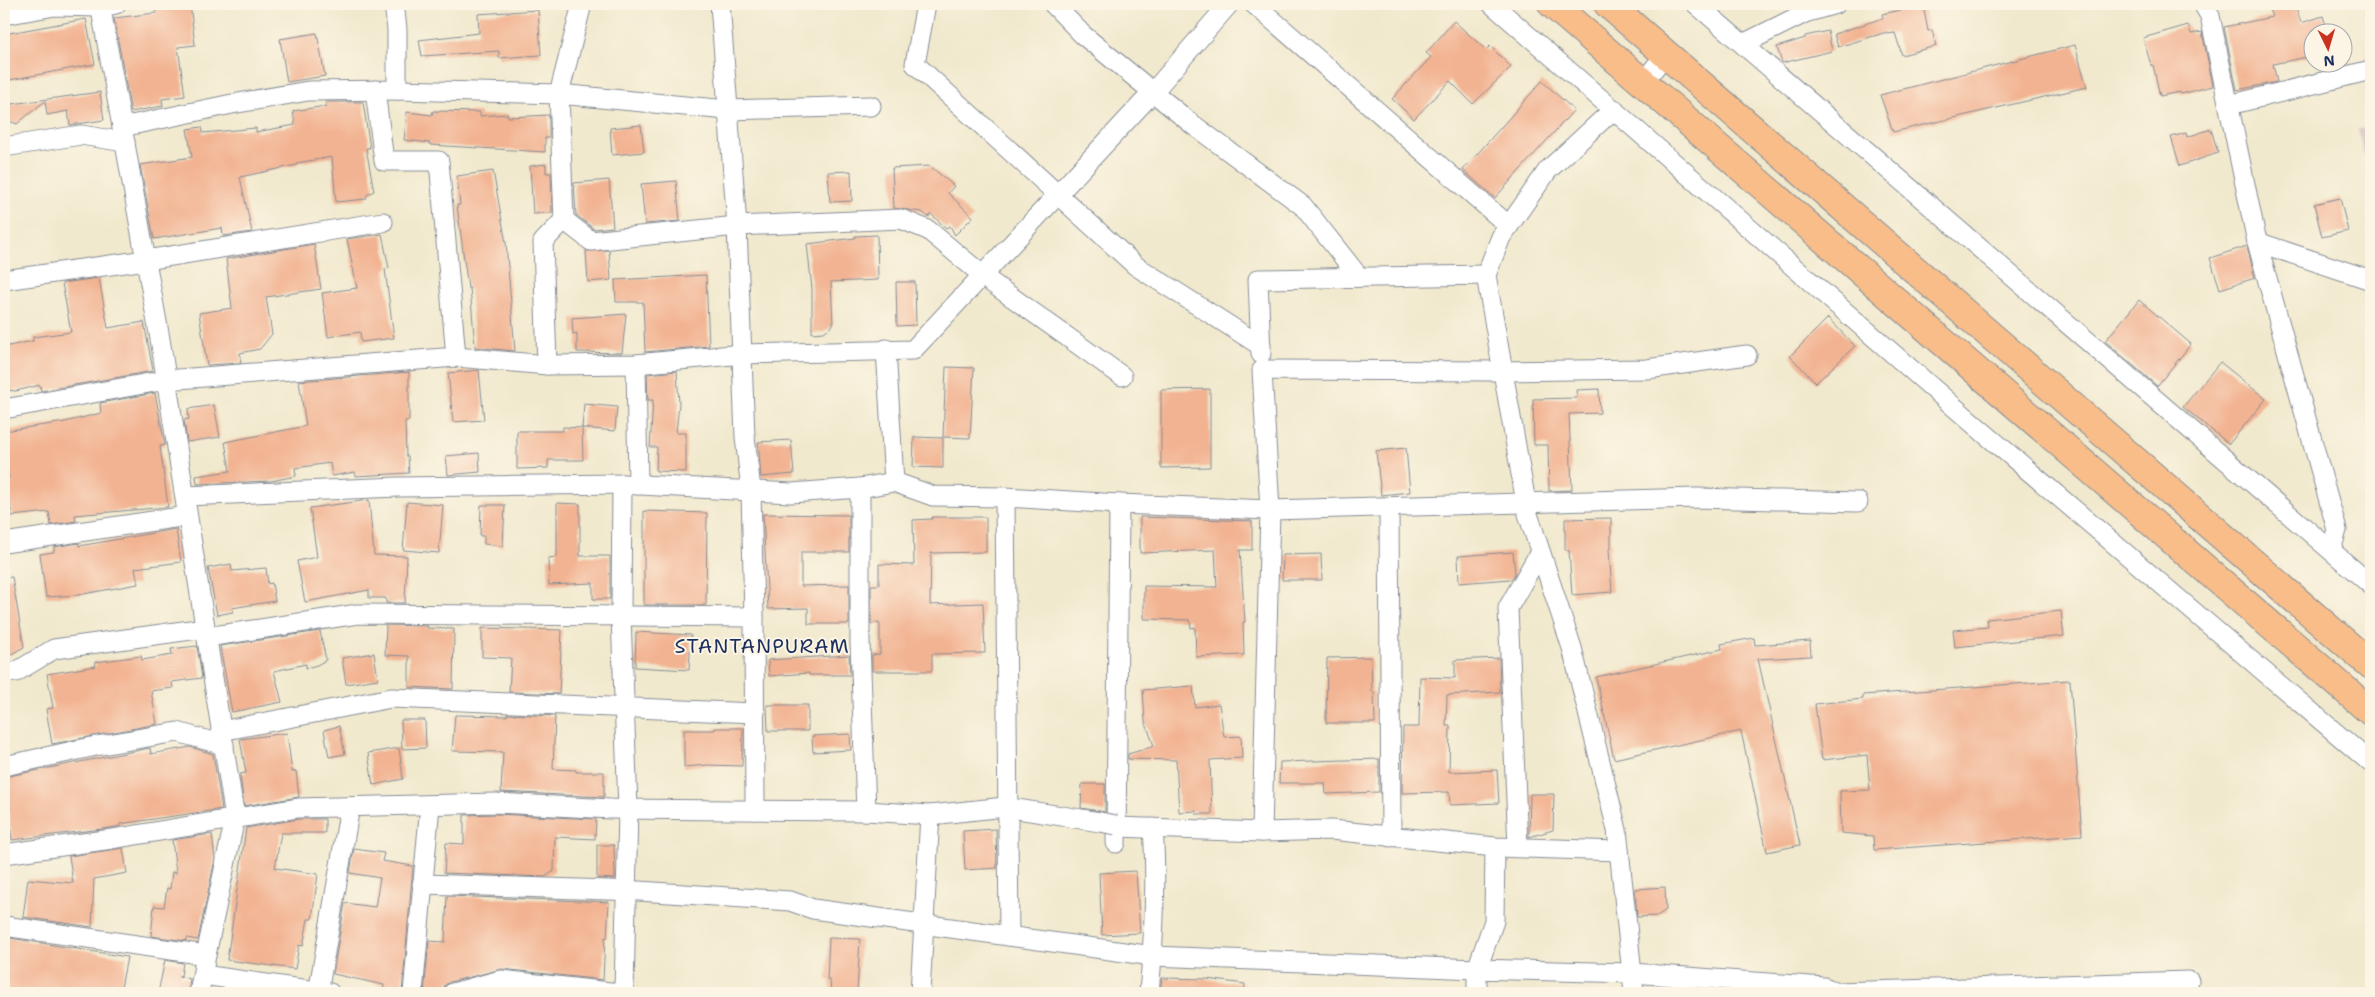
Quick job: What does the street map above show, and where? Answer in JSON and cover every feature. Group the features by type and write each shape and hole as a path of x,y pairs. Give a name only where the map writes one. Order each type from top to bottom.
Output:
{"highway":[{"path":"1552,4 2371,712"},
{"path":"1608,4 2371,665"}],"street":[{"path":"394,4 397,29 397,90"},
{"path":"547,366 543,242 564,220 559,94 582,4"},
{"path":"720,4 736,226 743,354 745,437 751,490 755,810"},
{"path":"926,4 915,64 1136,266 1261,346"},
{"path":"1053,4 1083,35 1192,124 1303,206 1359,277"},
{"path":"4,409 166,380 456,357 547,366 636,364 743,354 886,349 913,350 1056,194 1153,92 1229,4"},
{"path":"1254,4 1509,226"},
{"path":"1492,4 1976,426 2371,763"},
{"path":"1696,4 2371,584"},
{"path":"1743,44 1805,13 1836,4"},
{"path":"2203,4 2210,16 2257,242 2337,530 2331,550"},
{"path":"4,14 55,6 106,5 124,135 185,496 235,818 201,984 323,993 350,807"},
{"path":"1643,82 1666,54"},
{"path":"2229,105 2371,70"},
{"path":"375,90 384,161 439,161 456,357"},
{"path":"4,147 81,135 124,135 232,104 308,91 397,90 559,94 727,110 871,106"},
{"path":"1614,109 1548,170 1501,237 1486,275 1526,505 1572,648 1617,830 1634,993"},
{"path":"564,220 591,241 736,226 901,219 928,230 992,282 1122,376"},
{"path":"4,280 146,260 383,222"},
{"path":"2257,242 2371,280"},
{"path":"1262,832 1270,510 1258,279 1486,275"},
{"path":"886,349 894,482"},
{"path":"1262,370 1503,371 1646,369 1747,355"},
{"path":"624,993 628,809 621,616 636,364"},
{"path":"185,496 398,487 630,485 791,493 860,488 894,482 933,496 1005,497 1270,510 1526,505 1697,498 1858,502"},
{"path":"860,488 860,642 866,811"},
{"path":"1005,497 1009,936"},
{"path":"1112,829 1119,504"},
{"path":"1389,508 1391,837"},
{"path":"4,543 187,516"},
{"path":"1518,847 1508,608 1540,552"},
{"path":"4,673 16,672 54,649 358,614 754,617"},
{"path":"4,766 96,746 177,732 223,738 391,698 755,713"},
{"path":"4,854 112,839 298,808 495,803 628,809 866,811 930,815 1008,808 1112,829 1153,828 1262,832 1331,830 1496,847 1619,851"},
{"path":"413,993 430,804"},
{"path":"920,993 930,815"},
{"path":"1149,993 1153,956 1155,853 1153,828"},
{"path":"1477,993 1477,969 1494,921 1496,847"},
{"path":"422,884 626,891 790,901 813,908 925,925 1153,956 1477,969 1632,973 1824,987 1836,993 2189,981"},
{"path":"4,926 206,955"},
{"path":"453,993 501,980 619,993"}],"shaded area":[{"path":"2371,128 2371,153 2363,155 2358,129"}],"building":[{"path":"154,4 190,4 195,45 178,47 185,96 162,99 163,106 131,112 114,18 156,13"},
{"path":"2267,4 2295,4 2302,23 2302,58 2273,64 2277,82 2237,90 2224,27 2272,17"},
{"path":"1923,5 1928,31 1932,30 1936,46 1902,55 1895,33 1887,34 1887,32 1838,47 1834,34 1883,18 1882,14"},
{"path":"538,10 541,55 499,58 499,51 422,56 419,40 479,33 478,14"},
{"path":"2323,16 2325,22 2304,22"},
{"path":"86,19 95,64 4,81 4,34"},
{"path":"1454,21 1486,50 1490,46 1511,67 1473,104 1450,81 1414,119 1392,99 1431,57 1426,53"},
{"path":"2188,25 2191,34 2202,32 2213,86 2181,94 2180,92 2160,96 2153,65 2151,65 2143,38"},
{"path":"1828,31 1832,51 1782,63 1777,47 1805,38 1805,36"},
{"path":"317,33 325,76 287,82 280,39"},
{"path":"2075,45 2087,87 1893,132 1880,95"},
{"path":"1542,81 1574,110 1495,198 1463,170"},
{"path":"100,92 104,120 70,125 68,111 47,115 45,101 17,124 12,122 4,123 4,105"},
{"path":"325,102 363,102 370,148 366,148 374,191 367,195 366,199 336,202 332,157 297,163 297,165 240,177 252,232 223,236 222,228 154,239 140,165 192,157 187,129 202,127 203,133 256,128 256,132 295,125 293,111 326,106"},
{"path":"433,111 480,112 480,116 508,114 508,117 549,115 549,138 545,138 545,152 430,145 430,143 404,140 407,112 432,115"},
{"path":"641,125 644,152 612,155 610,128"},
{"path":"2211,129 2218,153 2180,166 2171,137 2186,133 2187,137"},
{"path":"546,164 546,173 551,173 552,213 533,214 530,166"},
{"path":"930,166 954,186 948,193 973,217 955,235 950,226 946,228 931,214 928,217 922,212 894,208 892,168"},
{"path":"493,171 506,243 515,351 475,347 470,288 468,288 457,205 460,205 457,176"},
{"path":"851,171 852,201 830,202 828,172"},
{"path":"609,180 613,227 594,229 576,215 574,183"},
{"path":"676,181 680,221 645,224 641,184"},
{"path":"2340,198 2348,231 2322,237 2314,204"},
{"path":"382,234 389,268 385,269 394,338 361,342 360,332 328,337 322,293 357,288 347,239"},
{"path":"877,235 878,280 831,282 833,325 824,332 812,333 812,289 807,244 855,238 855,236"},
{"path":"314,244 321,289 266,297 272,334 260,349 240,353 241,363 207,365 199,313 232,308 226,259"},
{"path":"2247,246 2255,278 2220,289 2210,258"},
{"path":"609,250 611,280 588,282 586,251"},
{"path":"706,275 709,346 645,352 643,302 616,302 615,280"},
{"path":"99,278 108,328 144,322 153,371 41,391 40,385 16,391 4,390 4,347 33,341 33,337 71,332 62,283"},
{"path":"896,282 915,282 916,325 897,326"},
{"path":"2139,300 2191,344 2157,386 2105,341"},
{"path":"626,314 622,353 577,352 577,333 573,334 572,318"},
{"path":"1828,318 1855,346 1816,383 1790,356"},
{"path":"2220,362 2266,399 2229,444 2183,407"},
{"path":"946,367 974,368 970,438 943,437"},
{"path":"479,370 484,420 453,422 448,373"},
{"path":"677,371 679,404 676,433 686,433 686,472 656,471 657,447 650,447 653,400 648,400 647,374"},
{"path":"409,372 409,421 405,421 406,456 408,456 409,473 356,476 355,472 332,476 330,463 295,468 296,476 271,481 197,484 196,476 230,471 225,442 306,426 299,381"},
{"path":"1210,389 1210,467 1161,468 1161,390"},
{"path":"1599,389 1600,413 1569,414 1572,490 1549,491 1548,445 1534,445 1533,399 1577,398 1576,390"},
{"path":"155,393 165,445 160,446 168,507 75,515 76,521 51,525 49,512 12,516 5,478 9,478 4,447 4,431 65,422 101,413 100,403"},
{"path":"584,404 617,407 615,431 582,428"},
{"path":"214,405 220,437 187,442 184,420 189,419 188,409"},
{"path":"563,427 582,428 583,460 548,460 548,468 517,469 517,431 563,431"},
{"path":"914,437 943,438 943,468 913,467"},
{"path":"791,440 794,474 761,477 758,442"},
{"path":"1406,448 1410,492 1381,495 1376,451"},
{"path":"479,453 480,472 448,475 446,456"},
{"path":"369,500 374,555 407,556 405,603 386,603 386,598 369,598 369,590 305,602 297,561 317,557 310,508"},
{"path":"407,502 443,505 439,553 403,550"},
{"path":"557,503 580,504 580,556 610,556 610,599 593,599 593,583 549,585 548,558 557,557"},
{"path":"481,505 505,505 503,546 484,544 484,536 480,536"},
{"path":"644,511 707,513 706,605 644,605"},
{"path":"763,514 849,515 849,552 801,552 801,586 849,585 849,624 808,624 808,608 768,609"},
{"path":"932,517 986,517 986,552 931,553 930,605 983,603 985,653 932,654 932,671 872,671 872,655 880,654 880,625 879,623 871,624 871,585 879,585 879,564 914,565 913,520 932,519"},
{"path":"1140,517 1252,521 1252,550 1240,550 1245,622 1243,622 1244,655 1196,657 1195,627 1191,628 1190,620 1144,619 1144,586 1217,587 1215,550 1140,553"},
{"path":"1611,518 1611,549 1609,549 1612,592 1572,595 1569,550 1565,550 1565,519"},
{"path":"176,529 181,562 135,568 138,584 78,595 46,597 40,554 54,552 54,547 79,543 79,546"},
{"path":"1513,552 1515,574 1511,579 1459,583 1458,556"},
{"path":"1321,554 1322,580 1282,580 1283,555"},
{"path":"231,564 232,571 266,568 268,584 272,583 275,601 232,608 233,612 217,615 208,568"},
{"path":"12,577 24,647 8,656 4,630 4,578"},
{"path":"2061,611 2064,636 1955,647 1953,630 1988,627 1987,619"},
{"path":"386,625 454,629 453,689 409,687 409,656 385,655"},
{"path":"482,628 562,630 559,694 509,692 511,658 482,657"},
{"path":"320,631 326,660 306,668 306,664 274,671 282,702 232,712 220,646"},
{"path":"636,632 691,635 689,670 635,667"},
{"path":"1754,638 1755,645 1810,641 1811,656 1758,659 1800,845 1767,852 1741,731 1614,759 1596,677 1722,649 1721,644"},
{"path":"197,646 202,678 172,682 173,688 151,691 157,724 52,744 46,709 53,708 47,674 96,666 95,662 141,656 142,660 172,655 171,649"},
{"path":"374,653 378,679 346,684 342,658"},
{"path":"849,655 850,675 809,675 809,673 769,676 768,660"},
{"path":"1371,657 1375,723 1326,723 1327,658"},
{"path":"1499,658 1500,692 1447,695 1446,726 1450,726 1449,772 1497,770 1499,803 1450,805 1449,792 1402,793 1403,727 1419,727 1420,677 1455,678 1455,660"},
{"path":"2070,680 2082,835 1874,850 1873,836 1841,833 1840,791 1870,790 1867,755 1822,760 1815,704 1863,699 1863,695"},
{"path":"1193,686 1195,707 1219,704 1224,737 1241,736 1242,758 1210,760 1212,814 1196,814 1196,811 1179,812 1176,760 1128,759 1128,754 1154,746 1145,721 1143,690"},
{"path":"767,705 808,705 808,731 768,731"},
{"path":"507,714 555,716 553,769 576,770 576,772 604,772 604,797 501,792 503,752 452,751 455,715 507,716"},
{"path":"401,720 425,720 426,748 402,749"},
{"path":"339,726 345,754 329,757 324,730"},
{"path":"715,728 743,728 742,766 708,765 684,767 684,730 715,730"},
{"path":"287,733 292,772 296,771 299,797 244,806 240,774 246,773 240,739"},
{"path":"850,734 851,750 813,752 812,736"},
{"path":"190,747 213,754 222,809 120,824 120,826 110,828 12,840 4,777 150,748 151,754"},
{"path":"399,748 403,779 373,785 368,753"},
{"path":"1379,759 1379,792 1326,794 1325,783 1279,783 1280,762"},
{"path":"1082,784 1105,784 1105,812 1081,808"},
{"path":"1530,794 1554,794 1553,830 1529,837"},
{"path":"495,814 596,819 595,839 555,837 554,871 545,877 444,873 446,843 464,844 464,815"},
{"path":"299,819 325,819 325,833 281,833 275,868 318,874 312,919 308,919 303,946 299,945 295,969 227,960 246,828"},
{"path":"996,829 997,868 965,870 963,831"},
{"path":"212,834 215,859 198,940 187,938 186,941 151,936 154,906 164,907 167,888 170,889 172,872 176,873 172,840"},
{"path":"597,845 614,845 615,879 597,878"},
{"path":"123,848 127,873 94,879 92,927 23,917 28,879 73,883 69,856"},
{"path":"354,849 384,853 382,861 413,866 402,993 383,992 384,985 333,974 345,903 375,907 380,878 350,873"},
{"path":"1136,871 1140,933 1102,935 1099,873"},
{"path":"1665,887 1666,910 1657,916 1637,917 1635,889"},
{"path":"447,896 609,902 603,980 502,969 450,982 445,985 442,993 424,993 429,941 445,942"},
{"path":"4,937 127,957 120,993 4,993"},
{"path":"829,938 860,939 857,993 831,993 830,980 827,980"},
{"path":"165,960 183,963 181,976 178,976 190,979 188,993 158,993"},
{"path":"1162,978 1207,979 1245,984 1244,993 1160,993"}],"district":[{"name":"STANTANPURAM","path":"762,646"}]}
